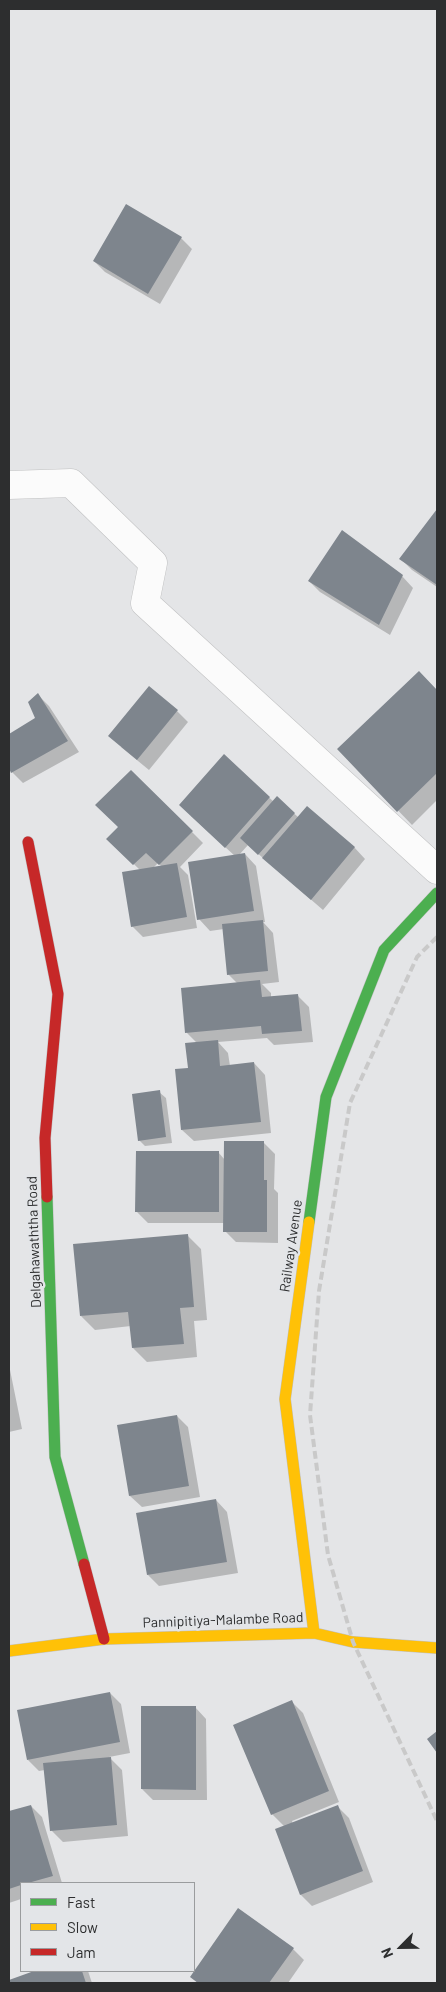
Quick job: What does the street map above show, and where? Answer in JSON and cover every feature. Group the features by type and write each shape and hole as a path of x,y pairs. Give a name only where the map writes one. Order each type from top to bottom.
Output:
{"street":[{"path":"9,485 71,483 153,564 145,603 437,870"},
{"name":"Delgahawaththa Road","path":"28,842 58,994 45,1138 55,1457 104,1639"},
{"name":"Railway Avenue","path":"314,1633 285,1399 326,1097 384,950 437,893"},
{"name":"Pannipitiya-Malambe Road","path":"9,1651 104,1639 314,1633 353,1642 437,1648"}],"building":[{"path":"126,204 182,237 148,294 93,261"},
{"path":"437,509 437,585 399,559"},
{"path":"342,530 403,575 379,625 308,581"},
{"path":"419,671 437,690 437,773 397,812 337,749"},
{"path":"149,686 178,710 137,760 108,736"},
{"path":"38,693 68,741 11,773 9,768 9,734 35,718 28,702"},
{"path":"224,754 270,797 225,848 179,805"},
{"path":"131,770 193,831 159,865 146,853 133,865 106,839 118,827 95,805"},
{"path":"277,796 295,813 258,855 240,838"},
{"path":"307,806 355,847 311,900 262,858"},
{"path":"245,853 254,911 197,920 188,862"},
{"path":"177,863 187,917 131,927 122,872"},
{"path":"263,920 268,971 227,975 222,924"},
{"path":"260,980 262,997 298,994 302,1031 262,1034 261,1026 185,1033 181,988"},
{"path":"218,1040 220,1066 254,1062 261,1122 181,1130 175,1069 188,1068 185,1043"},
{"path":"160,1090 166,1137 138,1141 132,1094"},
{"path":"224,1141 264,1141 264,1180 267,1180 267,1232 223,1232"},
{"path":"136,1151 219,1151 219,1212 135,1212"},
{"path":"188,1234 194,1307 180,1308 184,1344 132,1348 128,1312 80,1316 73,1244"},
{"path":"177,1415 189,1486 129,1496 117,1425"},
{"path":"216,1499 227,1562 147,1575 136,1513"},
{"path":"110,1692 120,1742 27,1760 17,1710"},
{"path":"292,1700 329,1791 271,1815 233,1725"},
{"path":"141,1706 196,1706 196,1790 141,1789"},
{"path":"437,1731 437,1753 427,1739"},
{"path":"111,1757 117,1825 50,1831 43,1763"},
{"path":"31,1805 53,1876 32,1882 20,1882 20,1885 9,1889 9,1811"},
{"path":"338,1805 363,1871 300,1895 275,1829"},
{"path":"238,1908 294,1948 269,1983 198,1983 190,1977"},
{"path":"31,1972 82,1972 86,1983 9,1983 9,1980"}],"railway":[{"path":"437,937 417,957 350,1103 319,1291 310,1415 328,1555 353,1642 437,1821"}],"traffic: fast":[{"path":"309,1222 326,1097 384,950 437,893"},
{"path":"47,1197 55,1457 84,1564"}],"traffic: slow":[{"path":"309,1222 285,1399 314,1633"},
{"path":"9,1651 104,1639 314,1633 353,1642 437,1648"}],"traffic: jam":[{"path":"28,842 58,994 45,1138 47,1197"},
{"path":"84,1564 104,1639"}]}
